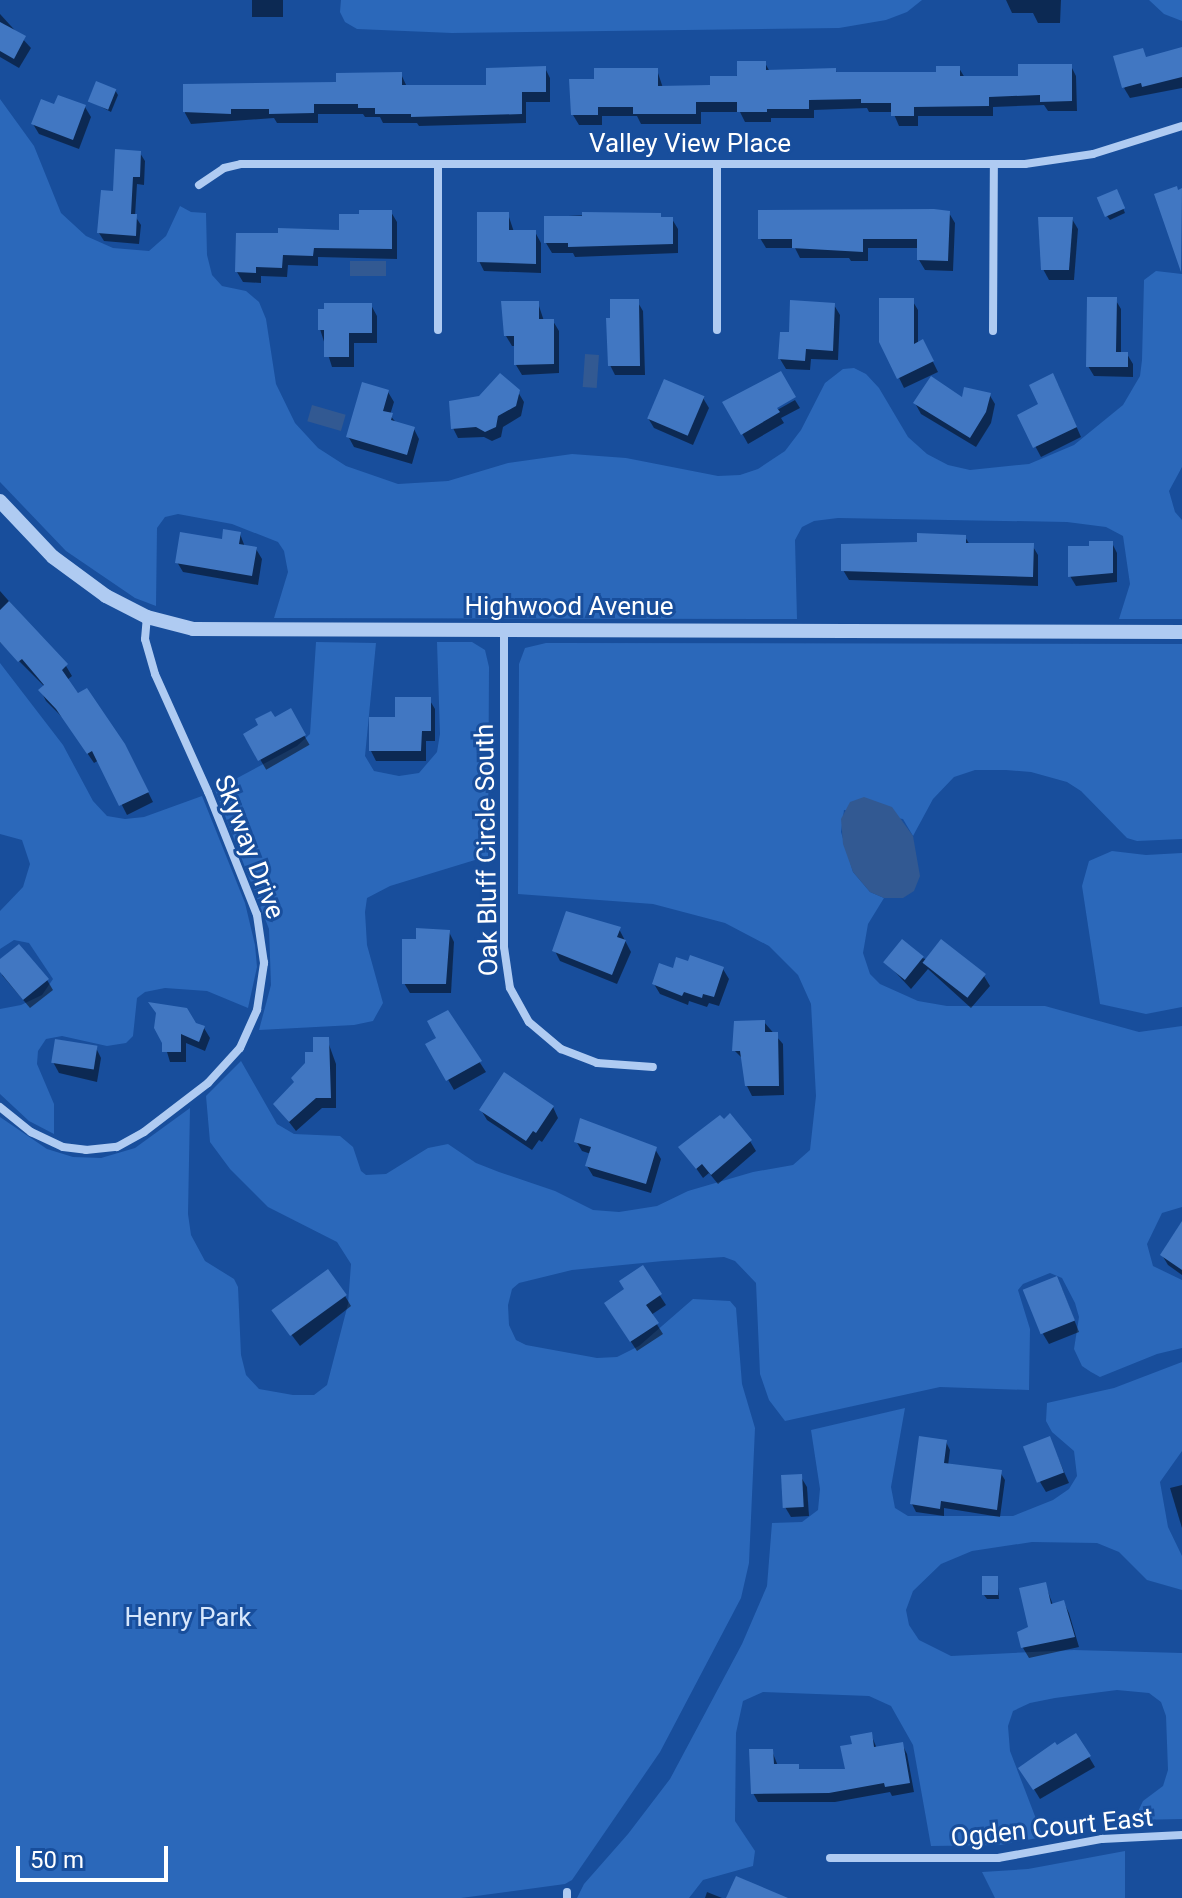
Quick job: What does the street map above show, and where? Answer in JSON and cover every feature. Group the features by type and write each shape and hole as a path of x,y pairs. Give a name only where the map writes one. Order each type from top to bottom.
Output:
{"street":[{"name":"Valley View Place","path":"199,185 219,171 241,164 994,164 1082,156 1182,126"},
{"path":"438,164 438,330"},
{"path":"717,164 717,330"},
{"path":"993,331 994,164"},
{"name":"Highwood Avenue","path":"0,501 62,565 117,603 147,617 180,627 213,630 1182,632"},
{"name":"Skyway Drive","path":"0,1107 31,1132 63,1147 86,1150 117,1147 144,1132 208,1083 240,1048 257,1010 264,963 257,915 208,792 155,674 145,639 147,617"},
{"name":"Oak Bluff Circle South","path":"504,631 504,947 510,988 529,1022 561,1049 597,1063 653,1067"},
{"name":"Ogden Court East","path":"830,1858 998,1858 1102,1839 1182,1835"}],"green space":[{"path":"341,0 922,0 907,12 886,20 839,28 452,33 357,29 345,22 340,12"},
{"path":"1149,0 1182,0 1182,21 1164,14"},
{"path":"0,99 34,146 61,213 86,236 113,248 149,251 166,236 180,206 191,212 206,213 207,255 212,275 222,286 246,291 259,302 266,319 276,384 295,423 318,448 346,466 398,484 448,481 508,463 572,454 626,458 718,476 740,475 758,469 785,451 801,430 825,383 843,369 854,368 866,374 879,388 908,437 927,454 948,465 970,470 1029,464 1074,445 1123,405 1140,376 1144,280 1156,271 1182,274 1182,467 1169,491 1175,512 1182,520 1182,619 1119,619 1130,584 1123,536 1106,527 1067,522 838,518 814,521 802,527 795,540 797,619 274,618 288,572 284,551 278,542 232,524 178,514 165,517 157,528 156,606 135,598 66,551 0,482"},
{"path":"316,642 376,643 365,756 374,771 399,776 419,773 437,752 440,734 437,642 472,642 485,650 489,667 488,856 390,886 367,898 367,945 383,1003 373,1021 354,1025 259,1030 271,985 269,929 215,790 297,746 310,734"},
{"name":"Henry Park","path":"546,643 1182,644 1182,839 1137,841 1127,838 1081,791 1067,782 1031,772 1006,770 975,770 954,777 933,799 913,836 903,819 844,810 841,832 853,872 870,892 884,898 868,924 863,953 870,974 880,984 918,1001 947,1006 1045,1006 1139,1032 1182,1026 1182,1207 1162,1213 1147,1244 1153,1266 1182,1280 1182,1348 1157,1354 1100,1377 1091,1372 1082,1366 1074,1349 1079,1317 1075,1303 1062,1278 1050,1273 1023,1284 1018,1290 1030,1329 1029,1390 940,1387 785,1421 769,1400 760,1374 756,1283 735,1261 724,1257 572,1270 519,1283 512,1289 508,1305 509,1325 516,1340 526,1345 597,1358 617,1357 639,1346 693,1299 730,1301 736,1308 742,1384 755,1428 749,1563 741,1598 660,1752 572,1880 565,1884 461,1898 0,1898 0,1117 47,1149 73,1157 101,1158 135,1148 190,1108 188,1214 191,1235 205,1261 234,1279 238,1287 241,1355 246,1375 259,1389 293,1395 314,1395 327,1385 348,1304 351,1264 337,1242 268,1207 230,1169 210,1142 206,1096 241,1061 277,1124 294,1134 340,1136 353,1147 361,1171 366,1175 386,1174 428,1148 448,1144 476,1163 555,1191 593,1210 619,1212 657,1206 688,1191 753,1172 793,1165 810,1150 816,1096 811,1004 798,975 769,946 725,923 653,904 518,894 519,664 525,648"},
{"path":"0,663 63,745 93,801 107,816 125,819 144,817 202,796 245,903 255,945 257,967 248,1008 207,991 165,988 145,992 137,998 133,1036 126,1043 107,1046 62,1036 46,1039 38,1051 37,1064 54,1104 54,1134 29,1121 0,1094 0,1009 21,1005 42,995 53,979 29,943 14,940 0,949 0,911 23,887 30,864 22,840 0,834"},
{"path":"1112,851 1146,855 1182,853 1182,1007 1146,1014 1100,1004 1082,886 1089,861"},
{"path":"1182,1362 1182,1451 1160,1482 1168,1527 1182,1556 1182,1590 1147,1580 1119,1552 1097,1543 1032,1542 972,1551 941,1564 913,1591 906,1610 909,1625 919,1640 951,1656 1074,1650 1182,1653 1182,1819 1134,1820 1143,1801 1163,1786 1168,1770 1166,1716 1161,1702 1149,1693 1117,1690 1055,1698 1030,1703 1013,1711 1008,1726 1010,1751 1043,1837 1000,1845 931,1846 913,1745 891,1706 869,1696 763,1692 743,1701 736,1733 735,1821 755,1851 753,1866 703,1880 689,1898 577,1898 584,1884 670,1779 742,1644 767,1586 772,1523 802,1522 818,1510 820,1489 811,1430 905,1408 891,1487 895,1508 908,1516 1013,1516 1053,1500 1069,1489 1077,1476 1074,1451 1052,1432 1046,1421 1047,1403 1114,1388"},
{"path":"1125,1851 1125,1898 995,1898 982,1872 1028,1869"}],"shaded area":[{"path":"350,261 386,261 386,276 350,276"},
{"path":"585,354 599,355 597,388 583,387"},
{"path":"312,405 346,415 341,431 307,421"},
{"path":"864,797 892,807 913,836 920,876 914,891 903,898 884,898 870,892 853,872 843,844 841,819 850,802"}],"building":[{"path":"0,22 26,36 14,59 0,51"},
{"path":"1182,47 1182,77 1142,87 1141,83 1122,88 1113,56 1143,48 1146,57"},
{"path":"737,61 766,61 766,70 836,68 836,72 936,72 936,66 960,66 960,76 1018,76 1018,64 1072,64 1072,101 1040,102 1040,95 989,97 989,106 914,107 914,116 891,116 891,103 861,103 861,99 809,100 809,109 767,109 767,112 737,112 737,102 696,102 696,114 633,114 633,107 598,107 598,115 571,115 569,79 594,79 594,68 658,68 658,86 710,85 710,76 737,76"},
{"path":"546,66 546,92 522,92 522,114 411,117 411,114 375,114 375,108 358,108 358,104 314,104 314,113 269,114 269,109 231,109 231,114 183,112 183,84 336,82 336,73 402,72 402,85 486,85 486,68"},
{"path":"96,81 116,89 108,110 88,101"},
{"path":"58,95 86,105 73,140 31,124 41,99 54,104"},
{"path":"115,149 141,151 140,177 133,177 131,214 137,214 136,236 97,233 101,190 113,191"},
{"path":"1177,186 1178,190 1182,188 1181,272 1154,194"},
{"path":"1117,189 1125,208 1105,217 1097,198"},
{"path":"359,210 392,210 392,249 314,248 313,256 283,255 282,268 256,267 256,273 235,272 236,233 278,233 278,228 339,230 339,214 359,214"},
{"path":"758,210 950,211 948,261 917,260 917,239 863,239 863,252 792,248 792,239 758,239"},
{"path":"477,212 509,212 509,230 536,230 536,264 477,262"},
{"path":"582,212 661,213 661,217 673,217 673,244 568,247 568,243 544,243 544,216 582,216"},
{"path":"1038,217 1073,217 1069,270 1041,270"},
{"path":"1087,297 1117,297 1116,352 1128,352 1128,367 1086,367"},
{"path":"879,298 914,298 914,344 923,339 934,361 897,379 879,342"},
{"path":"610,299 639,299 640,366 608,366 606,318 610,318"},
{"path":"790,300 835,303 833,351 806,349 805,361 778,359 780,332 789,332"},
{"path":"501,301 539,301 539,319 554,319 554,364 514,365 514,336 504,336"},
{"path":"324,303 372,303 372,333 349,333 349,357 324,357 324,330 318,330 318,309 324,309"},
{"path":"781,371 796,397 777,408 780,412 741,435 722,402"},
{"path":"500,373 520,390 516,406 498,416 496,427 485,432 476,427 451,429 449,401 479,396"},
{"path":"1053,373 1077,427 1033,448 1017,415 1038,404 1029,385"},
{"path":"931,376 962,397 964,387 991,393 986,412 970,438 913,403"},
{"path":"664,379 705,396 688,436 647,419"},
{"path":"362,382 389,390 383,411 393,413 391,420 415,427 407,455 346,437"},
{"path":"223,529 241,532 239,544 257,547 252,576 175,563 180,532 222,539"},
{"path":"917,533 966,535 966,543 1034,543 1033,577 841,571 841,544 917,542"},
{"path":"1089,541 1113,541 1113,573 1068,577 1068,546 1089,546"},
{"path":"9,601 68,664 62,670 78,693 87,688 125,744 149,792 119,806 92,751 87,754 56,709 38,690 44,685 22,659 18,662 0,642 0,610"},
{"path":"395,697 431,697 431,731 422,731 421,751 369,751 369,717 395,717"},
{"path":"291,708 306,735 258,761 243,734 258,725 255,719 271,711 275,717"},
{"path":"566,911 621,927 617,937 626,940 612,975 552,951"},
{"path":"416,928 450,930 446,984 402,984 402,939 416,939"},
{"path":"902,939 924,957 905,980 883,962"},
{"path":"941,939 986,974 967,998 923,963"},
{"path":"19,944 49,979 23,1000 0,972 0,959"},
{"path":"690,955 724,967 714,997 703,994 702,998 684,992 682,996 652,984 659,963 673,968 676,957 688,961"},
{"path":"148,1002 187,1008 196,1023 205,1026 199,1042 181,1034 181,1052 162,1052 162,1043 154,1028 156,1013"},
{"path":"448,1010 482,1061 446,1081 425,1044 436,1038 427,1021"},
{"path":"765,1020 765,1032 778,1032 779,1086 745,1086 740,1051 732,1051 734,1021"},
{"path":"313,1037 329,1037 331,1098 316,1098 289,1122 273,1104 294,1082 291,1078 305,1063 305,1052 313,1052"},
{"path":"55,1039 97,1046 94,1069 51,1063"},
{"path":"504,1072 554,1106 536,1133 533,1131 526,1141 479,1110"},
{"path":"730,1113 752,1140 711,1175 702,1164 696,1169 678,1147 720,1115 724,1119"},
{"path":"580,1118 657,1147 646,1184 585,1166 591,1147 574,1142"},
{"path":"1182,1221 1182,1270 1160,1255"},
{"path":"643,1265 662,1294 646,1305 659,1323 630,1342 604,1303 624,1289 619,1281"},
{"path":"328,1269 347,1295 290,1336 271,1310"},
{"path":"1057,1276 1075,1321 1041,1334 1023,1290"},
{"path":"919,1436 947,1440 944,1463 1002,1470 997,1510 941,1501 940,1509 910,1504"},
{"path":"1050,1436 1064,1472 1037,1483 1023,1446"},
{"path":"802,1474 804,1507 783,1508 781,1475"},
{"path":"982,1576 998,1576 998,1595 982,1595"},
{"path":"1046,1582 1051,1604 1064,1600 1075,1637 1021,1648 1017,1632 1028,1627 1019,1588"},
{"path":"872,1732 874,1747 903,1742 910,1783 885,1787 884,1783 829,1793 751,1794 749,1749 773,1749 774,1764 799,1764 799,1769 845,1769 840,1746 852,1744 850,1736"},
{"path":"1076,1733 1091,1756 1033,1790 1018,1768 1055,1742 1057,1745"},
{"path":"736,1876 788,1898 726,1898"}]}
